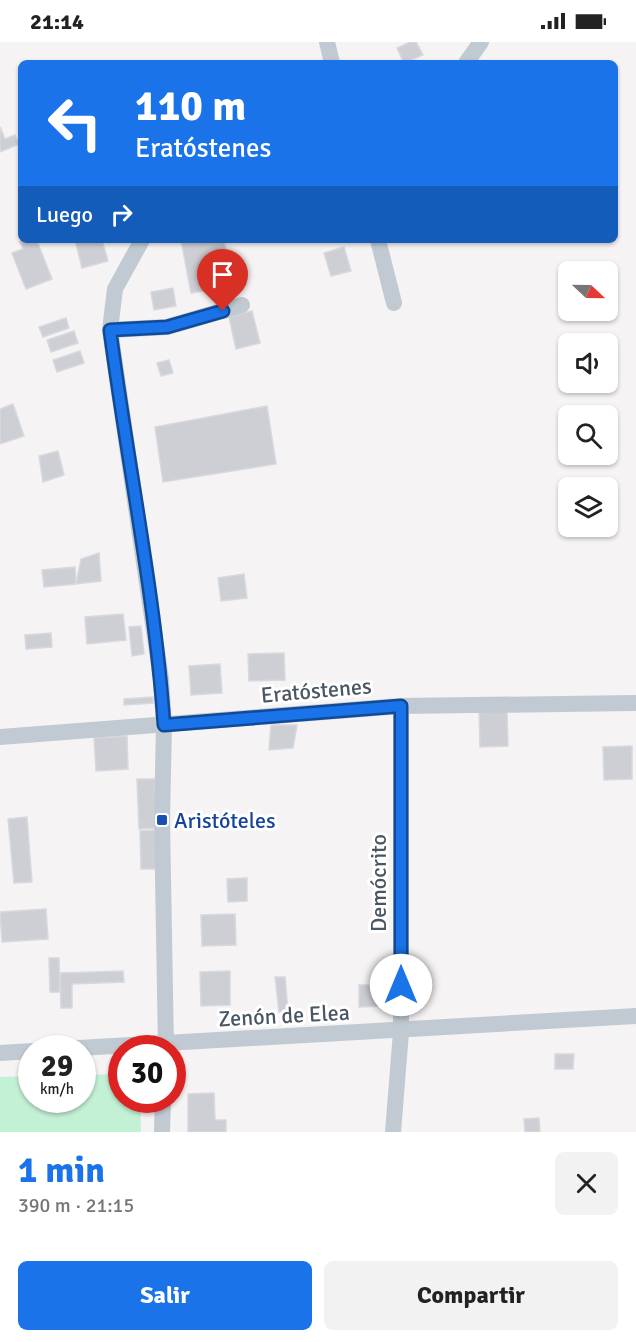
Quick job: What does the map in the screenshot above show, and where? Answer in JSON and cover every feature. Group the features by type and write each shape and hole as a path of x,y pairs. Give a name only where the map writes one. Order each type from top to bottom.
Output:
{"street":[{"path":"327,42 331,60"},
{"path":"468,60 481,42"},
{"path":"140,243 115,289 110,330 161,679 164,725 162,820 166,1035"},
{"path":"379,243 394,303"},
{"path":"110,330 167,327 242,305"},
{"name":"Eratóstenes","path":"0,737 401,706 636,703"},
{"name":"Demócrito","path":"393,1132 401,1032 401,706"},
{"name":"Zenón de Elea","path":"186,1045 636,1016"},
{"path":"0,1053 18,1052"},
{"path":"162,1132 163,1113"}],"green space":[{"path":"108,1074 108,1113 140,1113 141,1132 0,1132 0,1077 18,1076 18,1113 96,1113 96,1075"}],"building":[{"path":"410,42 416,42 423,55 411,60 403,60 397,48"},
{"path":"0,127 5,139 15,135 18,144 0,152"},
{"path":"20,243 38,243 52,279 26,289 12,253 23,249"},
{"path":"76,243 103,243 108,261 82,268"},
{"path":"182,243 225,243 233,285 191,293"},
{"path":"344,247 351,271 331,276 324,253"},
{"path":"173,288 176,306 154,310 151,292"},
{"path":"252,311 260,343 236,349 229,317"},
{"path":"66,318 69,328 43,337 39,327"},
{"path":"74,331 78,343 51,352 47,340"},
{"path":"80,351 84,363 57,372 53,360"},
{"path":"169,360 173,373 161,376 157,363"},
{"path":"13,404 24,436 0,444 0,409"},
{"path":"267,406 276,464 163,482 155,427"},
{"path":"58,451 64,475 43,482 39,456"},
{"path":"99,553 101,581 76,584 81,559"},
{"path":"75,567 76,584 44,587 42,570"},
{"path":"244,574 247,598 221,601 218,578"},
{"path":"123,614 126,640 87,644 85,617"},
{"path":"141,626 144,654 132,656 129,627"},
{"path":"51,633 52,647 26,649 25,635"},
{"path":"284,653 285,680 249,681 248,654"},
{"path":"220,664 222,693 191,695 189,666"},
{"path":"153,697 153,703 124,705 124,699"},
{"path":"507,710 508,746 480,747 479,711"},
{"path":"271,725 297,725 293,748 269,750"},
{"path":"127,736 128,769 96,771 94,738"},
{"path":"632,746 632,779 604,780 603,747"},
{"path":"137,779 155,779 156,828 139,829"},
{"path":"27,817 32,882 14,883 8,819"},
{"path":"155,830 156,869 141,869 140,831"},
{"path":"247,878 247,901 228,902 227,879"},
{"path":"46,909 48,939 2,942 0,912"},
{"path":"235,914 236,945 202,946 201,915"},
{"path":"49,958 59,958 60,992 50,992"},
{"path":"123,971 124,982 72,984 72,1008 61,1008 60,973"},
{"path":"230,971 230,1005 201,1006 200,972"},
{"path":"275,977 285,977 288,1011 279,1012"},
{"path":"359,985 385,985 385,1006 359,1007"},
{"path":"555,1054 574,1054 573,1069 555,1069"},
{"path":"214,1093 215,1120 226,1120 226,1132 188,1132 188,1094"},
{"path":"539,1118 540,1132 525,1132 524,1119"}],"place":[{"name":"Aristóteles","path":"162,820"}],"route":[{"path":"223,311 167,327 110,330 161,679 164,725 401,706 401,985"}]}
